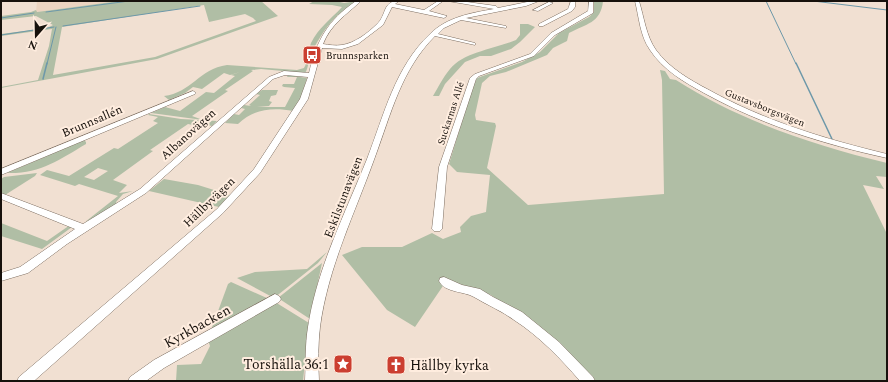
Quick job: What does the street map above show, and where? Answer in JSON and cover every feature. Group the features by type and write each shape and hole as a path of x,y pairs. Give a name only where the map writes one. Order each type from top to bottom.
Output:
{"street":[{"name":"Hällbyvägen","path":"24,381 201,228 241,190 262,165 298,109 306,94 319,46 327,30 336,19 359,1"},
{"path":"319,46 342,47 356,43 381,24 390,5 397,1"},
{"path":"425,12 441,1"},
{"path":"450,1 504,10"},
{"path":"541,25 570,10 573,1"},
{"name":"Suckarnas Allé","path":"437,229 443,167 473,78 477,75 532,55 553,34 591,12 591,1"},
{"name":"Gustavsborgsvägen","path":"637,1 646,35 652,49 678,73 696,86 727,103 773,123 838,144 887,156"},
{"name":"Eskilstunavägen","path":"312,381 314,326 323,290 338,243 372,157 398,83 409,65 433,34 443,26 460,19 504,10 551,3"},
{"path":"390,5 444,16"},
{"path":"460,19 504,27"},
{"path":"433,34 473,44"},
{"name":"Albanovägen","path":"1,277 24,270 83,228 138,195 271,78 284,73 311,75"},
{"name":"Brunnsallén","path":"1,172 193,93"},
{"path":"1,196 83,228"},
{"path":"444,281 460,289 476,292 478,295 498,304 519,317 563,355 588,381"},
{"name":"Kyrkbacken","path":"135,381 159,364 275,299"}],"shaded area":[{"path":"37,1 119,1 36,12"}],"green space":[{"path":"119,1 261,1 278,16 157,59 1,88 38,80 49,46 52,29 1,36 1,34 47,28 53,25 36,16 1,20 1,16 36,10 37,12","holes":["204,5 209,22 245,14 256,21 155,57 53,75 62,27"]},
{"path":"314,1 336,1 344,3 357,1 335,18 325,30 311,53 305,73 261,69 251,70 253,71 225,90 228,91 192,116 203,120 151,113 165,107 180,111 206,92 214,93 235,76 231,75 240,72 230,75 224,73 202,89 193,87 185,93 169,100 164,96 181,90 217,67 227,65 297,70 304,68 311,43 314,38 321,28 342,7 309,4"},
{"path":"594,1 603,1 599,14 592,22 569,33 567,41 553,48 547,55 506,72 490,76 482,83 475,115 476,120 495,123 496,126 487,168 528,205 664,194 662,80 660,70 665,71 670,79 676,80 700,95 751,120 805,140 887,163 887,177 876,176 884,189 863,185 887,234 887,381 596,381 556,341 491,295 447,280 415,327 387,310 342,255 362,247 402,247 432,233 443,239 461,232 460,227 471,216 486,212 490,175 457,172 449,164 472,89 477,78 522,62 540,52 559,33 589,17 594,12"},
{"path":"520,24 528,24 535,27 511,49 491,56 480,56 465,62 445,84 439,96 433,96 445,75 456,63 471,55 516,40 520,35"},
{"path":"288,75 307,78 300,100 293,111 278,109 264,110 250,115 238,124 225,123 234,114 239,115 245,109 241,108 244,105 251,106 249,105 260,95 256,94 262,90 278,90 276,95 271,96 269,101 272,102 269,106 257,107 285,107 295,88 282,86 283,84 294,84 297,77 287,77"},
{"path":"148,115 217,121 212,126 201,121 193,125 188,124 150,150 153,151 113,180 127,185 119,193 133,191 123,194 116,202 118,205 85,222 118,196 79,184 75,186 40,175 47,170 69,176 114,148 118,149 158,123 153,121 158,117","holes":["98,168 108,171 94,180 84,177"]},
{"path":"84,140 86,144 49,165 19,173 7,173"},
{"path":"37,173 35,176 5,195 2,194 1,179 4,177"},
{"path":"164,179 198,185 230,195 219,207 149,191"},
{"path":"1,223 47,241 70,225 72,227 42,249 1,236"},
{"path":"327,252 318,263 274,298 237,278 255,272 307,269"},
{"path":"322,263 310,319 278,298"},
{"path":"231,282 269,299 210,333 228,284"},
{"path":"275,302 309,323 303,381 176,381 177,365 201,364 210,346 208,340"}],"waterway":[{"path":"46,12 129,1"},
{"path":"766,1 796,64"},
{"path":"813,1 887,10"},
{"path":"63,26 200,6"},
{"path":"1,18 34,13"},
{"path":"1,35 54,27"},
{"path":"47,64 56,27"},
{"path":"43,79 47,63"},
{"path":"796,63 832,139"}],"place":[{"name":"Brunnsparken","path":"312,55"},
{"name":"Torshälla 36:1","path":"343,364"},
{"name":"Hällby kyrka","path":"396,365"}]}
